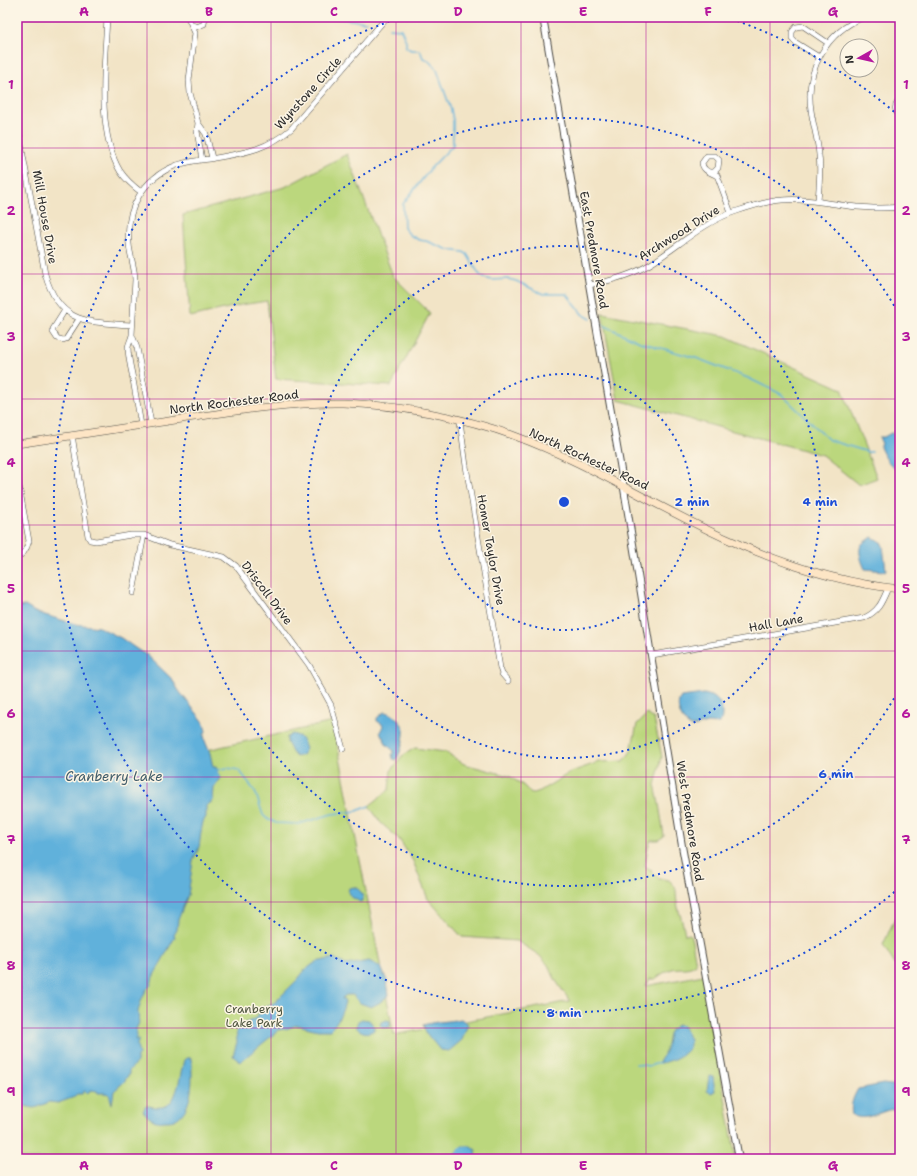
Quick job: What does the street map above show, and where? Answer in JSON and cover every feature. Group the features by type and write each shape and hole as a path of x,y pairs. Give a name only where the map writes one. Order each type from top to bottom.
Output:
{"main road":[{"name":"North Rochester Road","path":"17,444 248,409 297,404 362,404 399,408 443,416 492,429 537,445 592,470 725,538 777,560 856,583 900,590"}],"street":[{"path":"107,17 103,96 107,129 111,148 118,166 130,184 141,192"},
{"path":"188,17 195,33 189,80 192,106 198,123 206,134 212,158"},
{"path":"195,33 205,21 205,17"},
{"name":"Wynstone Circle","path":"151,424 137,348 132,335 131,325 135,276 129,247 128,229 130,216 141,192 150,182 164,171 180,164 258,149 270,145 281,138 291,129 387,17"},
{"name":"East Predmore Road","path":"543,17 624,487"},
{"path":"818,201 820,173 819,154 810,99 812,79 819,57 828,43 845,27 864,17"},
{"path":"191,24 196,27 201,26"},
{"path":"819,57 795,42 792,39 792,32 796,26 803,26 828,43"},
{"path":"900,100 895,108 900,116"},
{"name":"Mill House Drive","path":"17,122 45,274 48,287 53,296 65,310 79,319 96,323 131,325"},
{"path":"198,123 197,131 202,160"},
{"path":"717,176 708,172 704,168 702,163 704,158 710,155 717,157 720,163 717,176 731,213"},
{"path":"708,172 714,172 718,168"},
{"name":"Archwood Drive","path":"589,285 615,280 643,268 707,225 731,213 759,204 782,200 818,201 882,209 900,208"},
{"path":"65,310 53,332 57,338 63,340 66,338 79,319"},
{"name":"Wynstone Circle","path":"132,335 128,346 141,425"},
{"name":"Homer Taylor Drive","path":"460,421 466,466 500,668 502,674 508,681"},
{"name":"Driscoll Drive","path":"72,435 88,536 90,540 96,541 131,535 144,535 170,545 224,557 236,566 309,665 331,705 343,748"},
{"path":"17,475 29,541 26,550 21,556 17,557"},
{"name":"West Predmore Road","path":"624,487 682,846 739,1159"},
{"path":"133,593 144,535"},
{"name":"Hall Lane","path":"652,655 864,618 872,614 880,605 888,588"}],"green space":[{"path":"347,154 393,276 430,313 391,386 276,379 267,301 241,305 190,317 183,215 285,187"},
{"path":"602,313 725,336 842,389 877,478 859,485 822,455 618,400"},
{"name":"Cranberry Lake Park","path":"647,714 654,719 662,757 655,785 664,836 659,840 651,840 648,847 645,866 659,879 669,880 674,886 685,935 690,934 696,964 688,968 675,968 663,973 655,979 650,979 646,986 703,975 736,1159 17,1159 17,1096 76,779 333,722 394,1035 570,1001 556,981 548,965 539,955 517,941 462,937 428,899 413,861 399,839 381,823 369,806 389,790 391,771 402,756 415,748 445,752 464,764 509,776 524,786 531,794 540,791 571,772 599,762 624,761 631,751 637,724"},
{"path":"900,907 900,973 883,945"}],"water":[{"path":"891,433 897,434 900,437 900,472 888,461 880,447 882,444 879,437 884,437"},
{"path":"872,537 881,542 883,546 886,570 884,571 865,569 862,563 860,556 861,545"},
{"name":"Cranberry Lake","path":"25,606 35,612 75,624 99,627 121,638 146,654 172,679 179,691 203,721 206,731 204,735 205,741 210,753 213,767 216,767 221,778 214,788 213,801 206,806 206,817 203,822 199,848 193,861 188,895 178,920 177,930 174,935 175,937 153,977 151,985 146,990 141,1001 138,1012 139,1023 136,1029 137,1036 135,1040 139,1039 137,1045 139,1055 137,1057 137,1062 129,1071 129,1074 124,1082 114,1091 112,1104 109,1094 98,1093 97,1091 90,1090 87,1093 84,1091 82,1094 77,1094 72,1098 58,1103 49,1102 33,1108 21,1105 17,1106 17,607"},
{"path":"704,694 715,698 721,705 721,720 720,722 714,724 707,723 691,727 685,722 680,714 678,705 679,701 681,697"},
{"path":"384,712 387,712 396,718 401,723 404,730 402,746 396,760 393,759 392,754 394,751 387,745 380,732 383,726 377,721 377,718"},
{"path":"292,734 302,739 306,749 302,755 296,757 287,743 287,737"},
{"path":"354,887 361,892 363,901 360,902 350,896 348,892 349,888"},
{"path":"334,958 346,965 369,961 381,967 387,981 389,995 371,1007 360,1003 353,995 346,995 342,998 345,1002 341,1014 330,1030 318,1030 297,1025 279,1030 240,1062 233,1056 237,1042 236,1027 257,1018 261,1008 274,1003 305,970 316,962"},
{"path":"362,1019 369,1020 374,1026 374,1030 372,1032 367,1033 356,1027 358,1021"},
{"path":"461,1019 468,1024 462,1040 449,1051 440,1050 426,1033 423,1025 451,1021"},
{"path":"387,1020 390,1021 390,1027 383,1028 380,1025 381,1022"},
{"path":"677,1025 685,1028 690,1041 689,1048 678,1057 663,1063 659,1063 665,1052 669,1034 673,1027"},
{"path":"186,1058 191,1058 192,1083 189,1101 185,1109 181,1116 174,1120 158,1121 152,1119 143,1111 146,1106 162,1107 172,1101 178,1088 184,1060"},
{"path":"709,1076 713,1077 715,1091 711,1093 707,1091"},
{"path":"883,1084 900,1086 900,1110 889,1110 864,1117 852,1115 852,1102 858,1089"},
{"path":"462,1146 471,1146 476,1150 477,1159 449,1159"}],"waterway":[{"path":"328,17 366,22"},
{"path":"389,28 401,29 406,41 406,47 411,50 420,50 423,58 428,60 437,70 453,120 453,145 431,168 403,204 404,228 410,235 419,240 467,254 479,274 484,278 492,280 508,279 516,281 543,294 567,294 582,314 591,319"},
{"path":"601,324 640,342 696,358 748,378 781,394 829,440 872,452"},
{"path":"217,770 227,768 239,770 256,794 263,815 276,823 299,824 332,814 357,811 369,806"},
{"path":"636,1064 649,1066 659,1063"}]}
